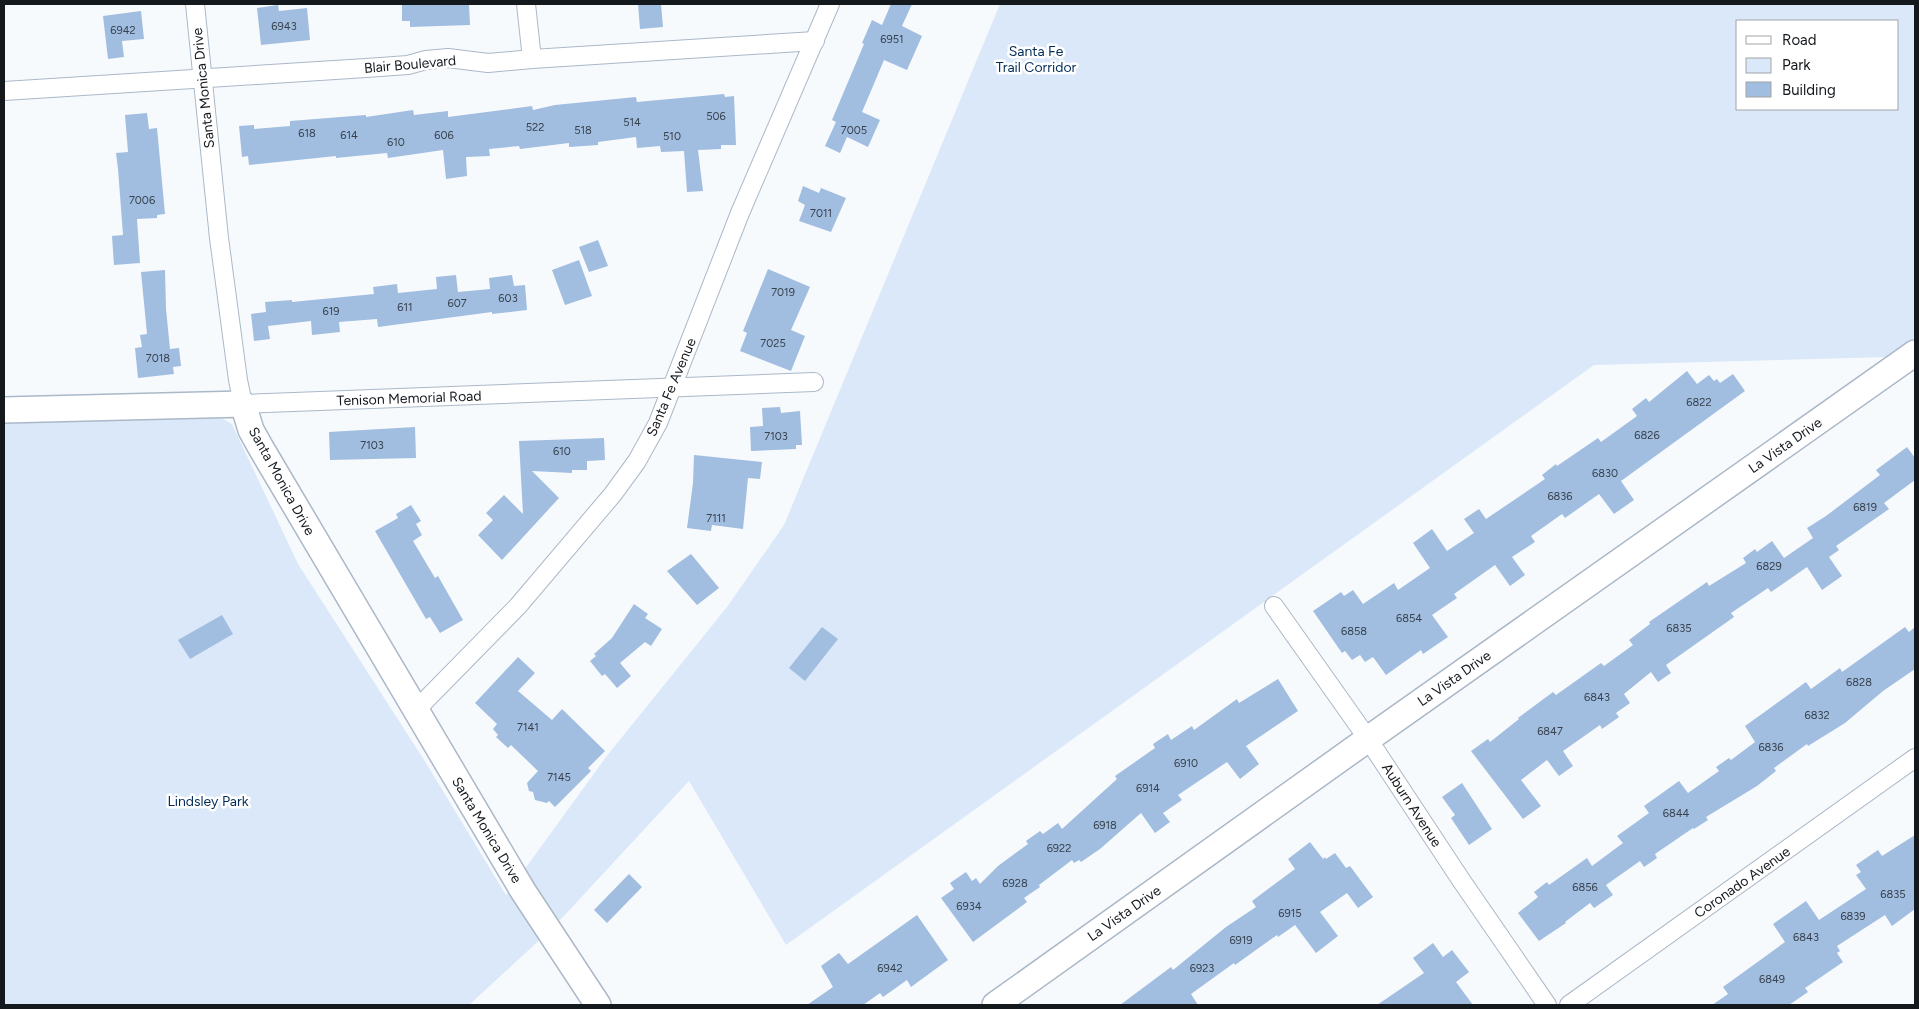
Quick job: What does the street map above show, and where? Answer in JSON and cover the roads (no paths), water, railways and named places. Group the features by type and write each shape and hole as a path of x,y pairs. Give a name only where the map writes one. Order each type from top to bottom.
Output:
{"street":[{"name":"Santa Monica Drive","path":"195,4 218,238 238,380 251,430 523,891 598,1005"},
{"path":"526,4 532,59"},
{"name":"Santa Fe Avenue","path":"416,710 518,606 612,494 637,461 658,423 740,213 830,4"},
{"name":"Blair Boulevard","path":"4,91 202,80 408,65 426,60 448,58 488,63 815,41"},
{"name":"La Vista Drive","path":"995,1005 1915,353"},
{"name":"Tenison Memorial Road","path":"4,410 243,404 814,382"},
{"name":"Auburn Avenue","path":"1274,606 1368,739 1461,880 1547,1005"},
{"name":"Coronado Avenue","path":"1569,1005 1915,758"}],"park label":[{"name":"Santa Fe Trail Corridor","path":"1036,59"},
{"name":"Lindsley Park","path":"208,801"}]}
